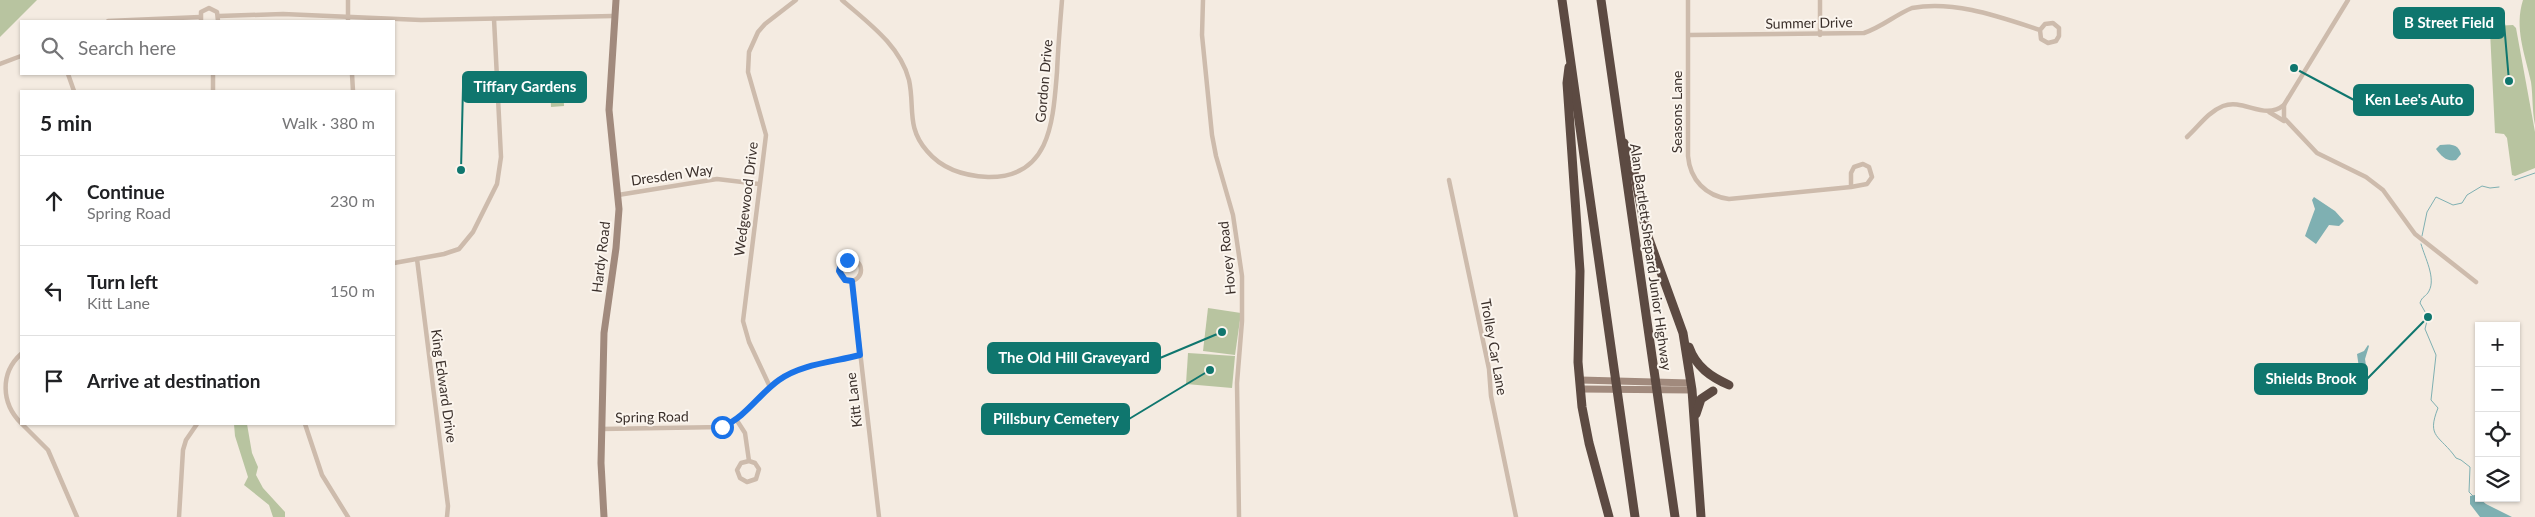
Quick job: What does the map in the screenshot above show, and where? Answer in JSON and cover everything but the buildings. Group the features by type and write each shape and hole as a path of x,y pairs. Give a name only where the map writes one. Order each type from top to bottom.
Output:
{"highway":[{"path":"1562,0 1635,517"},
{"name":"Alan Bartlett Shepard Junior Highway","path":"1601,0 1675,517"},
{"path":"1570,57 1567,82 1580,262 1578,362 1589,443 1609,517"},
{"path":"1619,132 1632,162 1646,231 1690,351 1702,368 1715,379 1729,384"},
{"path":"1683,333 1691,386 1701,517"},
{"path":"1694,421 1701,399 1713,391"}],"street":[{"path":"209,0 209,8"},
{"path":"348,0 348,20"},
{"name":"Hardy Road","path":"604,517 601,480 601,429 604,333 616,248 618,195 609,110 613,16 616,0"},
{"name":"Wedgewood Drive","path":"770,388 749,342 743,322 766,135 748,72 749,52 758,32 765,24 796,0"},
{"name":"Gordon Drive","path":"842,0 883,38 900,59 910,84 913,127 926,151 938,162 952,170 990,177 1006,175 1026,166 1041,152 1046,142 1052,121 1062,0"},
{"name":"Hovey Road","path":"1203,0 1202,35 1212,135 1233,215 1242,276 1242,321 1237,383 1239,517"},
{"name":"Seasons Lane","path":"1688,0 1689,161 1693,175 1702,187 1714,195 1729,199 1851,187 1864,185 1870,181 1872,175 1869,167 1860,164 1854,167 1851,173 1851,187"},
{"path":"1820,0 1820,35"},
{"path":"2286,122 2283,116 2284,104 2348,0"},
{"name":"Summer Drive","path":"1689,36 1864,33 1884,25 1912,8 1934,3 1961,5 2040,30"},
{"path":"154,20 200,19 203,11 209,8 216,10 218,19 270,14 348,20 613,16"},
{"path":"395,263 454,251 463,245 473,232 497,184 501,157 494,19"},
{"name":"Summer Drive","path":"2052,23 2059,28 2059,36 2054,42 2046,42 2040,37 2040,30 2044,24 2052,23"},
{"path":"0,64 20,56"},
{"path":"68,75 74,90"},
{"path":"213,75 213,90"},
{"path":"352,75 353,90"},
{"path":"2269,112 2284,104"},
{"path":"2187,137 2212,112 2224,106 2235,105 2269,112 2286,122 2316,153 2366,177 2383,190 2412,230 2476,282"},
{"name":"Dresden Way","path":"618,195 717,179 759,184"},
{"name":"Trolley Car Lane","path":"1449,180 1516,517"},
{"name":"King Edward Drive","path":"416,259 447,517"},
{"name":"Kitt Lane","path":"847,260 854,260 861,268 860,275 852,281 845,280 839,271 841,264 847,260"},
{"name":"Kitt Lane","path":"852,281 879,517"},
{"path":"20,355 9,367 4,388 9,409 20,421"},
{"name":"Spring Road","path":"601,429 717,428 736,419 781,378 796,371 860,355"},
{"path":"1580,385 1691,386"},
{"path":"736,419 745,433 749,461"},
{"path":"24,425 48,450 77,517"},
{"path":"179,517 183,450 186,440 196,425"},
{"path":"305,425 322,475 348,517"},
{"path":"749,461 757,465 759,473 755,480 746,482 740,478 738,470 742,463 749,461"}],"green space":[{"path":"0,0 37,0 0,37"},
{"path":"2523,0 2535,0 2535,125 2531,82 2520,31"},
{"path":"2513,25 2516,28 2535,132 2535,168 2515,176 2512,175 2507,138 2504,134 2495,133 2490,31 2493,26"},
{"path":"563,81 564,106 551,107 550,82"},
{"path":"1208,308 1241,313 1235,355 1203,351"},
{"path":"1188,353 1235,356 1232,388 1186,384"},
{"path":"234,425 247,425 252,453 258,467 256,475 263,488 285,512 285,517 273,517 269,505 244,485 248,477 235,436"}],"water":[{"path":"2440,145 2455,146 2460,150 2461,154 2456,160 2447,159 2436,149"},
{"path":"2314,197 2335,211 2344,221 2339,226 2329,225 2316,244 2305,236 2315,209 2312,200"},
{"path":"2368,345 2365,359 2368,378 2359,368 2357,354 2364,351"},
{"path":"2475,495 2475,502 2484,502 2512,517 2480,517 2470,504 2470,496"}],"waterway":[{"path":"2515,180 2535,173"},
{"path":"2422,236 2427,212 2436,197 2453,205 2462,203 2467,195 2482,186 2490,188 2499,187"},
{"path":"2421,244 2431,274 2431,286 2420,303 2428,317 2425,329 2436,355 2431,400 2438,408 2434,431 2436,436 2456,458 2470,467 2469,492 2473,496"}],"place":[{"name":"Ken Lee's Auto","path":"2294,68"},
{"name":"B Street Field","path":"2509,81"},
{"name":"Tiffary Gardens","path":"461,170"},
{"name":"Shields Brook","path":"2428,317"},
{"name":"The Old Hill Graveyard","path":"1222,332"},
{"name":"Pillsbury Cemetery","path":"1210,370"}],"route":[{"path":"722,427 736,419 781,378 796,371 860,355 852,281 845,280 839,271 841,264 847,260"}]}
